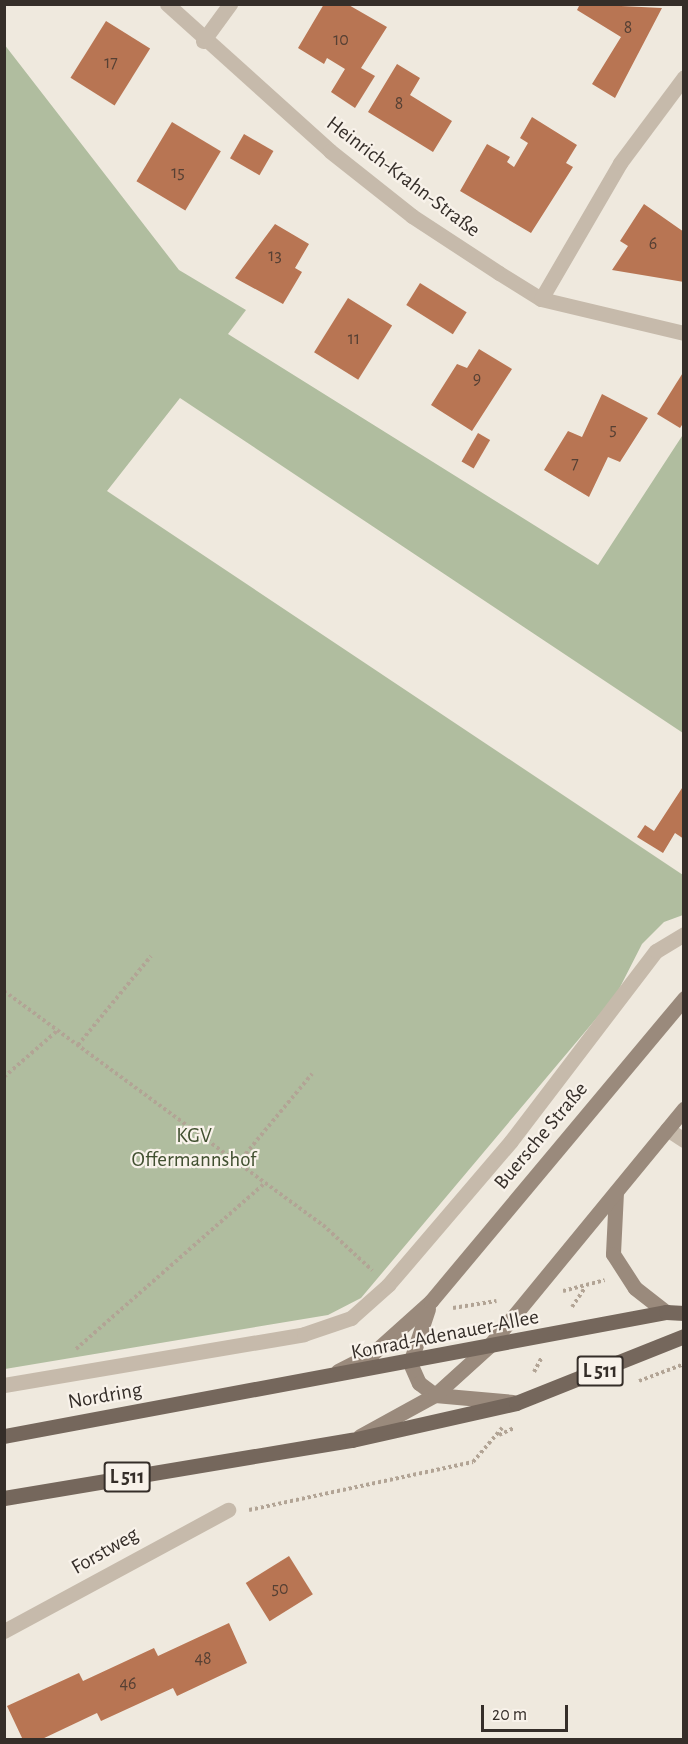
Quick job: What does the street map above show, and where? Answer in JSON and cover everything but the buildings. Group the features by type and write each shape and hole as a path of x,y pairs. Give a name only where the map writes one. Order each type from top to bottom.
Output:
{"main road":[{"name":"Buersche Straße","path":"325,1378 372,1354 429,1307 684,998"},
{"path":"352,1440 435,1395 489,1346 684,1109"},
{"path":"616,1192 613,1254 634,1288 666,1312"},
{"name":"Buersche Straße","path":"410,1363 429,1307"},
{"name":"Konrad-Adenauer-Allee","path":"213,1398 410,1363 666,1312 684,1313"},
{"name":"L 511","path":"4,1498 352,1440 516,1402 684,1336"},
{"path":"410,1363 419,1383 435,1395 516,1402"},
{"name":"Nordring","path":"4,1436 213,1398"}],"street":[{"name":"Heinrich-Krahn-Straße","path":"167,4 203,41 412,216 541,299 684,333"},
{"path":"203,41 230,4"},
{"path":"541,299 620,163 684,77"},
{"path":"4,1385 304,1334 351,1318 388,1285 511,1141 656,951 684,934"},
{"path":"667,1129 684,1140"},
{"name":"Forstweg","path":"4,1631 228,1510"}],"path":[{"path":"78,1045 151,956"},
{"path":"4,991 238,1162 264,1184 323,1225 388,1285"},
{"path":"4,1077 58,1030"},
{"path":"238,1162 312,1074"},
{"path":"66,1351 78,1349 264,1184"},
{"path":"429,1307 585,1288"}],"green space":[{"name":"KGV Offermannshof","path":"4,44 179,270 246,310 228,334 598,565 684,433 683,733 180,398 107,491 683,875 683,915 664,922 642,944 616,995 361,1298 328,1315 5,1369"}]}
